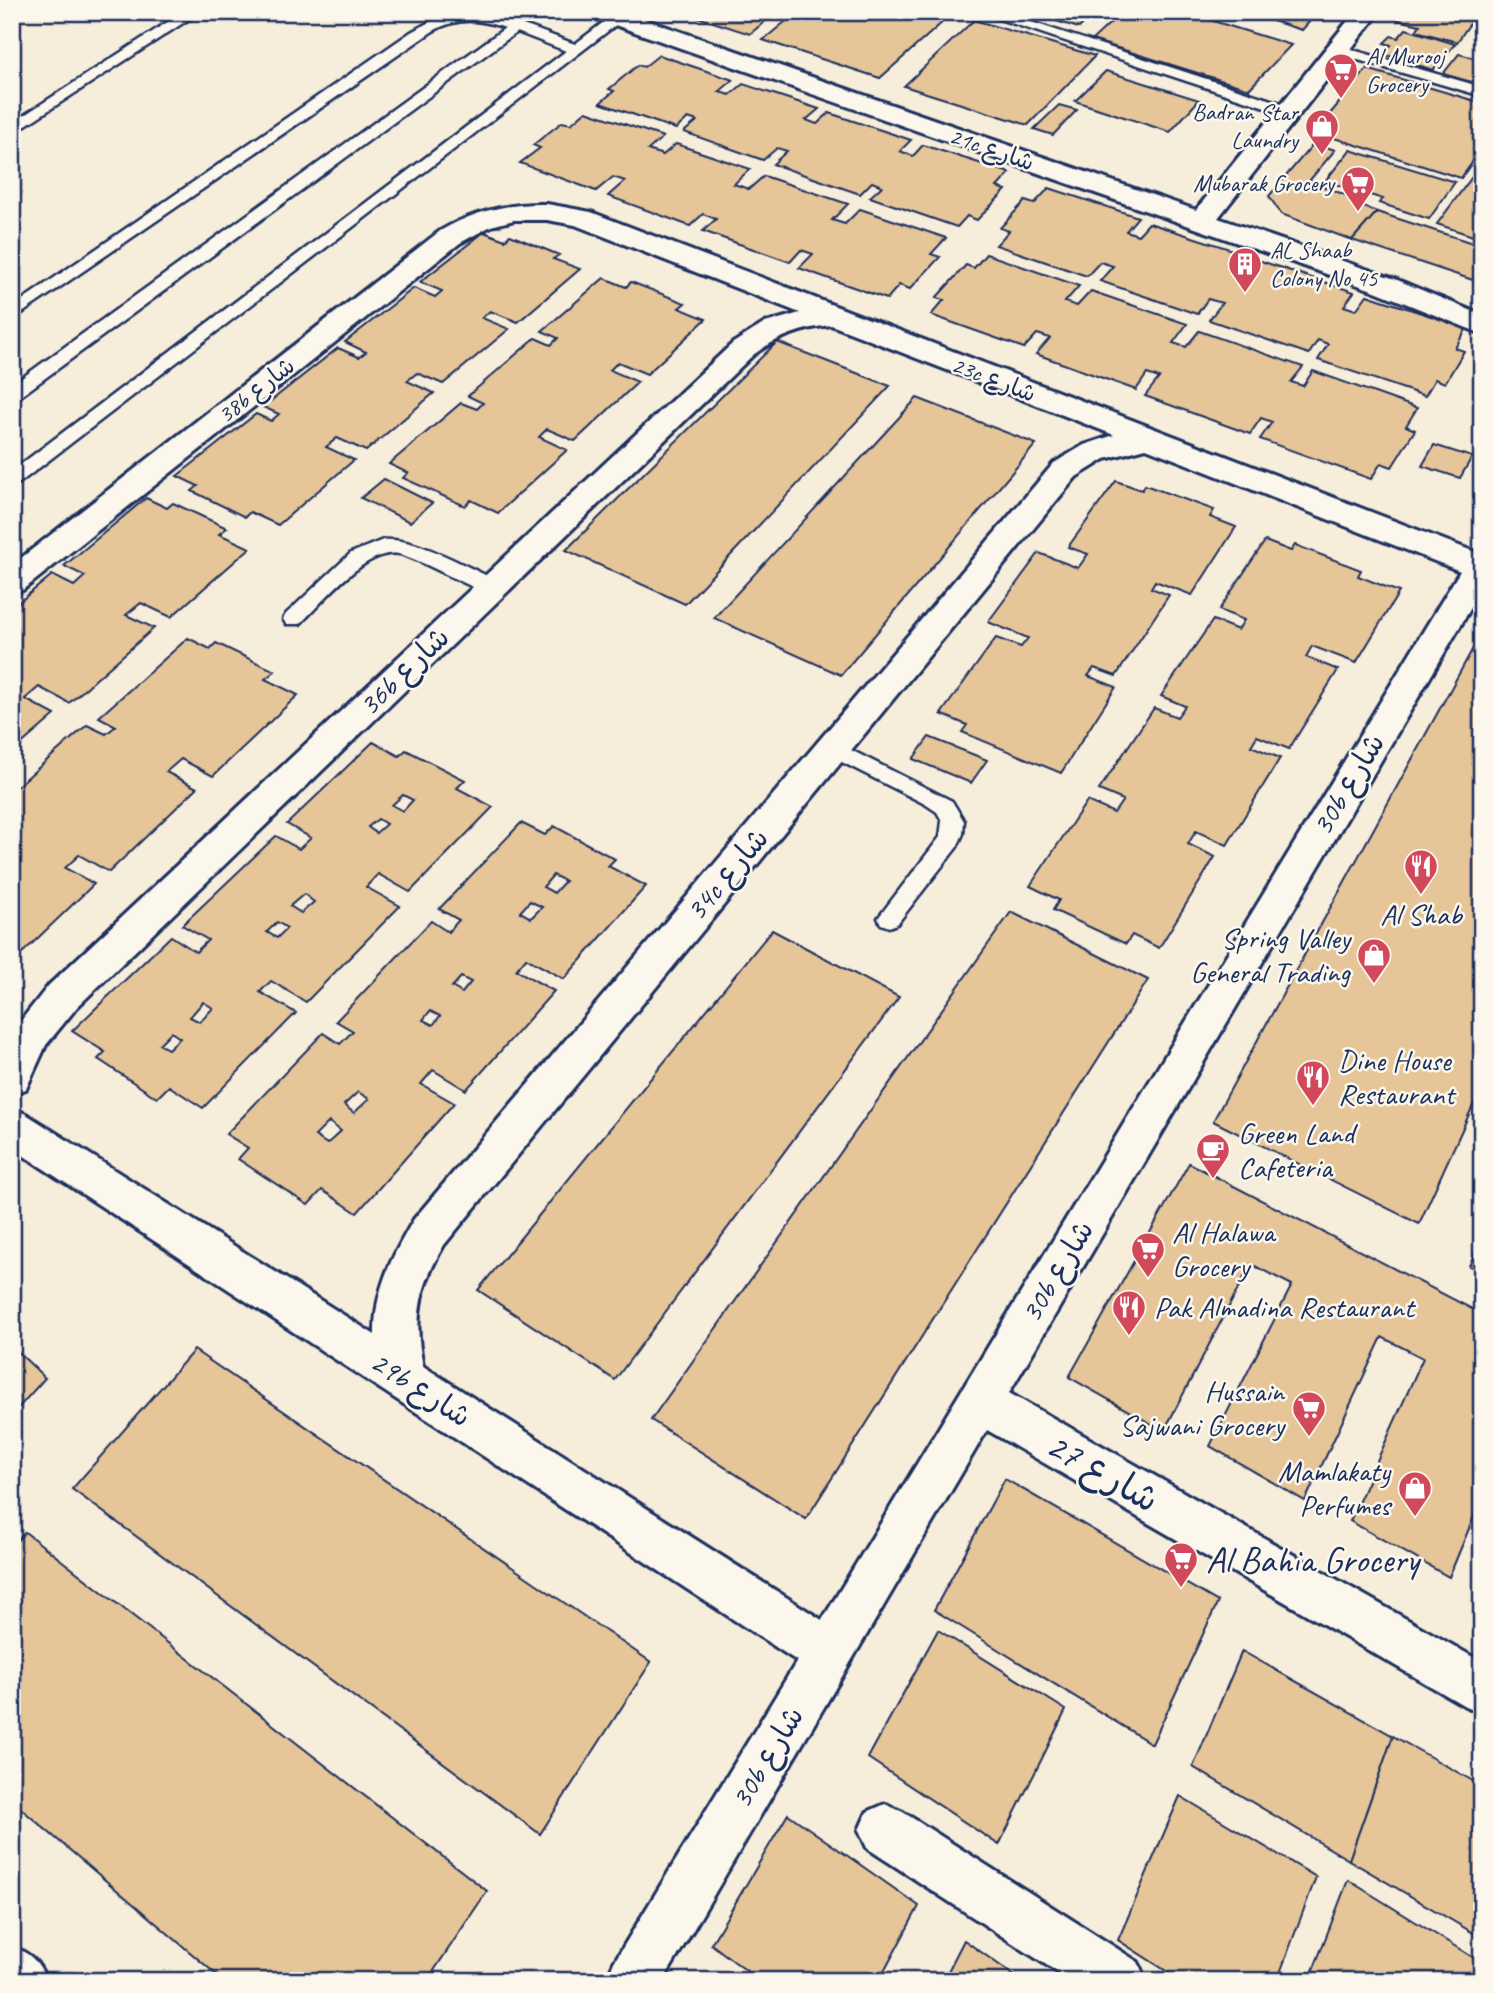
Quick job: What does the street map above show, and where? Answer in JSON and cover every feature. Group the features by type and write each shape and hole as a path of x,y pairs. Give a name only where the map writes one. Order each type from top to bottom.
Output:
{"street":[{"path":"1202,221 1368,12"},
{"name":"21c شارع","path":"609,15 1385,285 1482,325"},
{"name":"23c شارع","path":"507,212 532,210 582,218 1480,563"},
{"name":"38b شارع","path":"12,582 450,237 485,218 507,212"},
{"name":"21c شارع","path":"1385,285 1482,312"},
{"name":"36b شارع","path":"12,1077 18,1057 36,1024 63,996 760,335 795,321 835,316"},
{"name":"34c شارع","path":"403,1377 395,1340 397,1301 409,1265 429,1232 1065,470 1081,457 1101,447 1149,438"},
{"name":"30b شارع","path":"633,1981 1480,563"},
{"name":"29b شارع","path":"12,1126 829,1653"},
{"name":"شارع 27","path":"980,1401 1482,1689"},
{"path":"885,1830 1119,1981"},
{"path":"12,1973 20,1981"}],"lane":[{"path":"12,130 193,12"},
{"path":"985,12 1291,111"},
{"path":"12,315 416,35 444,19 467,15 577,50"},
{"path":"12,480 577,50 609,15"},
{"path":"12,394 514,28"},
{"path":"1339,50 1482,92"},
{"path":"293,619 358,558 369,550 383,546 410,550 492,587"},
{"path":"832,749 933,798 946,806 954,817 955,830 949,841 890,918"}],"building":[{"path":"682,12 776,12 750,34"},
{"path":"797,12 954,12 880,78 763,40"},
{"path":"1027,12 1095,12 1079,28"},
{"path":"1122,12 1184,12 1291,45 1249,89 1092,40"},
{"path":"1244,12 1318,12 1302,30"},
{"path":"1404,12 1478,12 1457,42 1416,31 1420,25 1398,20"},
{"path":"974,20 1095,56 1028,125 904,86"},
{"path":"1406,29 1455,44 1433,70 1383,54 1391,45 1384,43 1391,36 1398,38"},
{"path":"1459,54 1482,60 1482,85 1443,74"},
{"path":"659,55 733,80 719,92 730,95 743,84 819,109 806,120 817,124 829,113 911,140 900,151 913,156 923,145 1010,173 997,187 1006,190 977,220 967,216 957,227 870,197 882,186 872,182 860,194 773,164 787,151 777,148 763,160 684,132 697,121 688,118 676,129 600,103 614,91 609,89 638,65 644,67"},
{"path":"1367,69 1482,103 1482,149 1461,178 1315,132"},
{"path":"1106,71 1199,100 1170,132 1075,101"},
{"path":"1059,105 1077,110 1053,135 1034,129"},
{"path":"586,111 663,137 648,150 663,155 676,144 750,169 734,184 749,189 764,176 848,204 832,220 845,224 860,209 946,238 931,254 940,257 910,289 899,285 887,299 799,268 813,254 801,250 790,262 703,231 716,219 703,214 690,226 608,196 625,181 613,177 596,191 520,163 540,148 533,145 562,122 571,124"},
{"path":"1314,143 1335,150 1309,181 1364,202 1361,206 1377,212 1352,240 1281,214 1269,196"},
{"path":"1350,150 1455,182 1429,219 1379,203 1383,199 1325,181"},
{"path":"1472,177 1482,180 1482,239 1437,224"},
{"name":"AL Shaab Colony No 45","path":"1049,188 1138,217 1126,231 1138,235 1149,223 1242,253 1229,271 1240,274 1252,258 1354,292 1344,306 1356,310 1367,295 1467,328 1455,348 1464,351 1445,383 1435,379 1425,396 1318,360 1328,344 1318,340 1309,354 1209,320 1222,303 1208,299 1197,314 1100,281 1113,266 1100,262 1087,276 996,245 1009,231 1000,228 1025,201 1034,204"},
{"path":"1377,212 1482,246 1482,283 1352,240"},
{"path":"484,232 505,240 510,235 559,255 553,259 580,269 518,322 490,311 482,318 509,329 443,384 417,373 407,381 434,393 366,451 337,438 326,447 354,460 278,525 250,512 245,517 192,491 198,486 177,476 256,414 271,421 279,414 263,407 338,348 359,357 366,352 345,342 414,288 435,297 442,291 420,282"},
{"path":"986,254 1079,286 1065,302 1077,306 1091,291 1187,324 1173,343 1186,347 1199,331 1303,367 1291,382 1303,386 1313,371 1417,408 1406,426 1415,430 1392,467 1381,463 1371,479 1260,439 1272,422 1261,418 1250,434 1145,396 1159,378 1147,374 1136,390 1036,354 1050,338 1037,334 1024,348 931,315 944,300 936,298 966,265 974,268"},
{"path":"604,278 626,287 631,282 685,303 679,308 706,319 647,374 618,362 610,370 638,382 575,441 547,429 539,437 567,450 498,513 471,500 465,506 403,478 408,473 389,464 461,403 477,409 483,403 468,396 535,338 551,345 558,338 542,331"},
{"path":"777,342 890,386 685,604 566,550"},
{"path":"917,398 1036,444 841,675 714,618"},
{"path":"1434,445 1472,457 1460,478 1422,466"},
{"path":"384,479 432,503 410,522 361,498"},
{"path":"1116,481 1142,490 1145,485 1214,510 1210,517 1236,527 1192,595 1155,581 1151,588 1169,595 1116,676 1094,668 1088,676 1116,687 1061,773 962,732 967,725 941,714 996,638 1021,647 1028,638 988,622 1039,553 1078,568 1088,554 1068,547"},
{"path":"146,498 167,508 173,503 227,528 219,534 250,548 171,617 141,603 126,615 154,628 69,703 39,687 25,699 55,715 12,752 12,608 52,575 74,586 85,576 64,566"},
{"path":"1265,541 1291,551 1295,545 1361,570 1358,576 1399,592 1356,663 1312,646 1306,657 1338,670 1289,749 1257,736 1251,746 1280,758 1227,845 1196,831 1188,844 1215,857 1159,948 1132,935 1126,944 1053,910 1059,900 1030,886 1087,801 1114,813 1123,800 1099,790 1154,708 1177,717 1185,706 1161,696 1213,620 1238,630 1244,620 1219,610"},
{"path":"1482,632 1482,1086 1419,1224 1213,1121"},
{"path":"188,638 210,649 216,643 275,671 265,679 298,695 213,776 181,759 166,772 197,788 109,872 79,855 65,868 94,884 12,963 12,791 87,725 106,734 116,726 99,717"},
{"path":"929,737 987,760 971,783 913,759"},
{"path":"373,742 399,756 406,750 465,780 457,788 493,807 410,892 378,874 366,887 400,906 306,1002 271,981 260,992 296,1013 203,1108 169,1086 157,1098 98,1059 105,1052 72,1031 171,936 196,952 208,940 182,925 276,836 299,849 311,838 287,824","holes":["403,795 413,800 403,811 392,805","378,819 386,824 376,833 368,827","304,894 314,902 301,913 290,906","277,922 287,928 277,938 267,932","203,1002 213,1008 200,1022 190,1017","171,1032 180,1038 168,1049 159,1044"]},
{"path":"521,823 545,835 554,826 615,859 608,866 646,886 564,979 526,958 516,970 554,991 466,1090 433,1070 421,1084 454,1103 357,1213 322,1190 308,1205 238,1159 248,1148 226,1134 323,1033 340,1044 353,1031 336,1021 431,921 448,932 459,920 439,909","holes":["553,875 565,881 554,893 543,887","530,901 542,907 531,918 520,912","461,977 471,982 462,993 452,987","430,1011 440,1016 433,1025 423,1020","358,1092 369,1099 354,1113 344,1105","329,1122 341,1131 327,1144 315,1136"]},
{"path":"1011,912 1148,980 806,1519 651,1420"},
{"path":"772,930 899,997 615,1380 478,1290"},
{"path":"1189,1163 1482,1314 1482,1497 1449,1577 1350,1521 1423,1358 1382,1337 1305,1501 1210,1446 1292,1285 1251,1264 1164,1431 1069,1377"},
{"path":"1482,1237 1482,1272 1469,1266"},
{"path":"12,1346 45,1378 12,1415"},
{"path":"194,1350 651,1662 540,1834 72,1489"},
{"path":"1005,1479 1218,1602 1152,1744 934,1610"},
{"path":"25,1532 487,1891 427,1981 224,1981 12,1801 12,1546"},
{"path":"938,1630 1066,1710 999,1845 868,1758"},
{"path":"1242,1651 1393,1736 1349,1860 1193,1767"},
{"path":"1393,1736 1482,1786 1482,1938 1349,1860"},
{"path":"1180,1796 1316,1877 1277,1981 1182,1981 1118,1940"},
{"path":"788,1814 919,1906 879,1981 760,1981 711,1944"},
{"path":"1348,1880 1482,1963 1482,1981 1309,1981"},
{"path":"964,1940 1022,1981 943,1981"}],"place":[{"name":"Al Murooj Grocery","path":"1341,100"},
{"name":"Badran Star Laundry","path":"1322,156"},
{"name":"Mubarak Grocery","path":"1358,213"},
{"name":"AL Shaab Colony No 45","path":"1245,294"},
{"name":"Al Shab","path":"1421,896"},
{"name":"Spring Valley General Trading","path":"1374,985"},
{"name":"Dine House Restaurant","path":"1313,1107"},
{"name":"Green Land Cafeteria","path":"1213,1180"},
{"name":"Al Halawa Grocery","path":"1148,1279"},
{"name":"Pak Almadina Restaurant","path":"1129,1337"},
{"name":"Hussain Sajwani Grocery","path":"1309,1438"},
{"name":"Mamlakaty Perfumes","path":"1415,1518"},
{"name":"Al Bahia Grocery","path":"1181,1589"}]}
